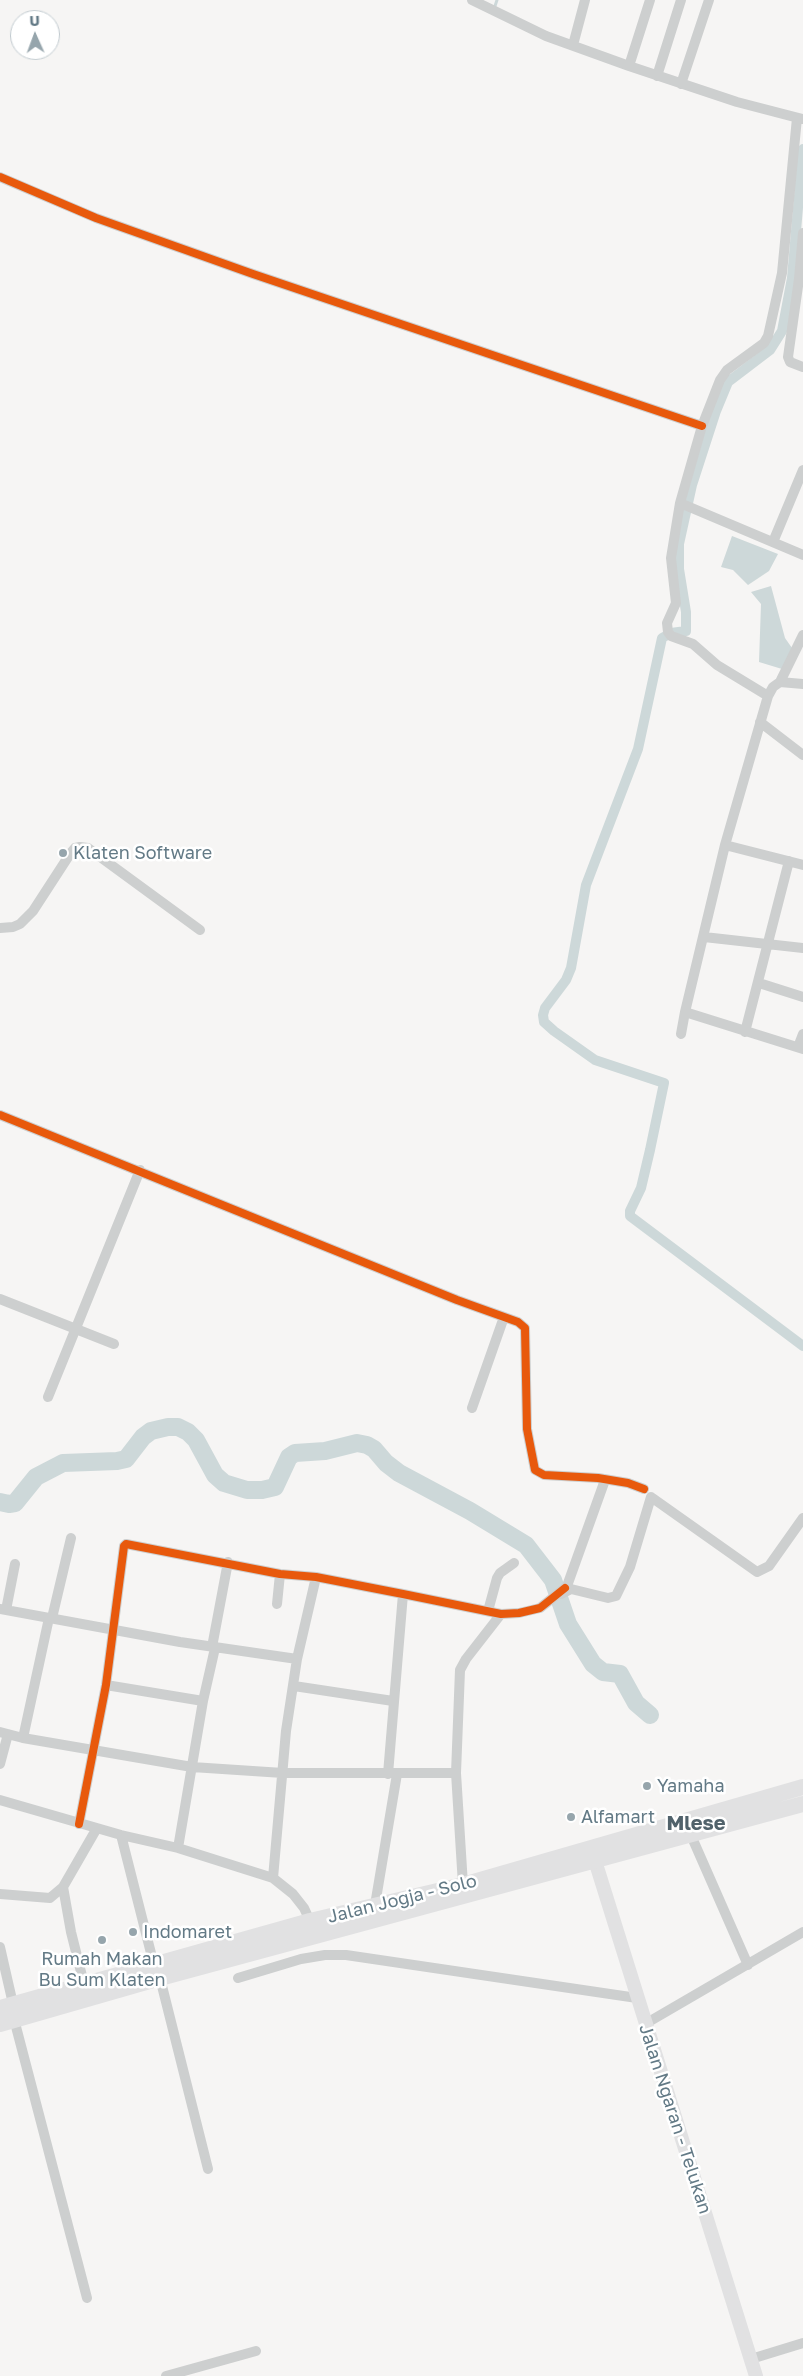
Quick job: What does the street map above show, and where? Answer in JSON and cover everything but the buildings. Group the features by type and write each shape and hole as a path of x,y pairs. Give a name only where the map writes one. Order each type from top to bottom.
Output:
{"highway":[{"name":"Jalan Jogja - Solo","path":"7,2014 225,1952 310,1921 593,1855 803,1787"},
{"path":"225,1952 593,1855 690,1833 803,1804"},
{"name":"Jalan Jogja - Solo","path":"7,2014 84,1984 157,1971"}],"main road":[{"name":"Jalan Ngaran - Telukan","path":"593,1855 756,2376"}],"street":[{"path":"472,0 539,33 629,66 737,102 800,119 782,273 768,336 764,343 734,364 722,376 702,426 680,503 671,558 676,603 667,623 668,632 671,636 693,644 717,665 768,696"},
{"path":"573,45 585,0"},
{"path":"629,66 650,0"},
{"path":"657,76 681,0"},
{"path":"681,84 709,0"},
{"path":"0,177 96,218 253,274 702,426"},
{"path":"803,233 801,279 788,358 790,362 803,367"},
{"path":"773,542 803,470"},
{"path":"680,503 803,555"},
{"path":"680,1034 724,845 760,722 768,696 773,687 780,682 803,634"},
{"path":"780,682 803,684"},
{"path":"760,722 803,756"},
{"path":"724,845 803,865"},
{"path":"0,928 13,927 20,924 33,911 70,854 75,848 80,847 88,848 200,930"},
{"path":"746,1032 760,983 789,861"},
{"path":"704,937 803,948"},
{"path":"760,983 803,997"},
{"path":"685,1012 801,1048 803,1034"},
{"path":"0,1115 140,1170 457,1300 518,1322 525,1328 527,1429 536,1470 544,1475 628,1483 644,1489"},
{"path":"48,1397 140,1170"},
{"path":"0,1299 114,1344"},
{"path":"472,1408 504,1317"},
{"path":"561,1591 605,1480"},
{"path":"79,1824 95,1750 106,1685 124,1546 126,1544 501,1614 519,1613 540,1608 561,1591 571,1589 608,1598 616,1596 630,1567 652,1497 757,1572 770,1566 803,1518"},
{"path":"23,1738 71,1538"},
{"path":"178,1848 228,1562"},
{"path":"15,1564 3,1610 213,1647 297,1659"},
{"path":"488,1611 497,1578 500,1573 514,1564"},
{"path":"277,1604 280,1574"},
{"path":"273,1878 282,1773 297,1659 316,1578"},
{"path":"375,1905 392,1774 392,1701 402,1594"},
{"path":"464,1885 456,1773 460,1670 466,1659 501,1614"},
{"path":"106,1685 203,1701"},
{"path":"294,1686 392,1701"},
{"path":"0,1764 4,1733 23,1738 192,1767 282,1773 456,1773"},
{"path":"0,1800 79,1824 178,1848 273,1878 293,1894 304,1908 310,1921"},
{"path":"0,1894 50,1898 63,1887 97,1828"},
{"path":"690,1833 748,1965"},
{"path":"122,1835 208,2169"},
{"path":"63,1887 71,1932 84,1984"},
{"path":"645,2024 803,1932"},
{"path":"0,1947 7,2014 87,2298"},
{"path":"238,1978 301,1959 325,1955 346,1955 637,1998"},
{"path":"751,2359 803,2343"},
{"path":"166,2376 256,2351"}],"shaded area":[{"path":"732,536 778,554 769,571 748,585 733,570 721,567"},
{"path":"771,586 785,638 792,648 782,669 759,662 761,604 751,592"}],"waterway":[{"path":"494,9 497,0"},
{"path":"803,149 792,278 782,331 770,350 728,382 716,411 692,485 679,544 679,569 686,612 686,631 671,633 662,638 638,749 586,885 571,968 566,980 545,1008 543,1015 544,1022 554,1031 595,1060 664,1083 641,1188 630,1211 630,1216 803,1346"},
{"path":"0,1502 15,1503 36,1477 63,1463 126,1459 143,1437 151,1431 168,1427 178,1427 188,1432 196,1440 215,1475 224,1483 247,1490 262,1490 275,1487 289,1457 295,1453 325,1451 357,1443 367,1445 374,1449 386,1463 399,1473 470,1511 526,1545 553,1580 568,1624 593,1664 603,1672 620,1674 636,1703 650,1715"}],"cycle path":[{"path":"0,177 96,218 253,274 702,426"},
{"path":"0,1115 457,1300 518,1322 525,1328 527,1429 535,1470 544,1475 598,1478 628,1483 644,1489"},
{"path":"79,1824 106,1685 124,1546 126,1544 280,1574 316,1577 501,1614 519,1613 540,1608 565,1588"}],"place":[{"name":"Klaten Software","path":"63,853"},
{"name":"Yamaha","path":"647,1786"},
{"name":"Alfamart","path":"571,1817"},
{"name":"Indomaret","path":"133,1932"},
{"name":"Rumah Makan Bu Sum Klaten","path":"102,1940"}],"district":[{"name":"Mlese","path":"696,1824"}]}
